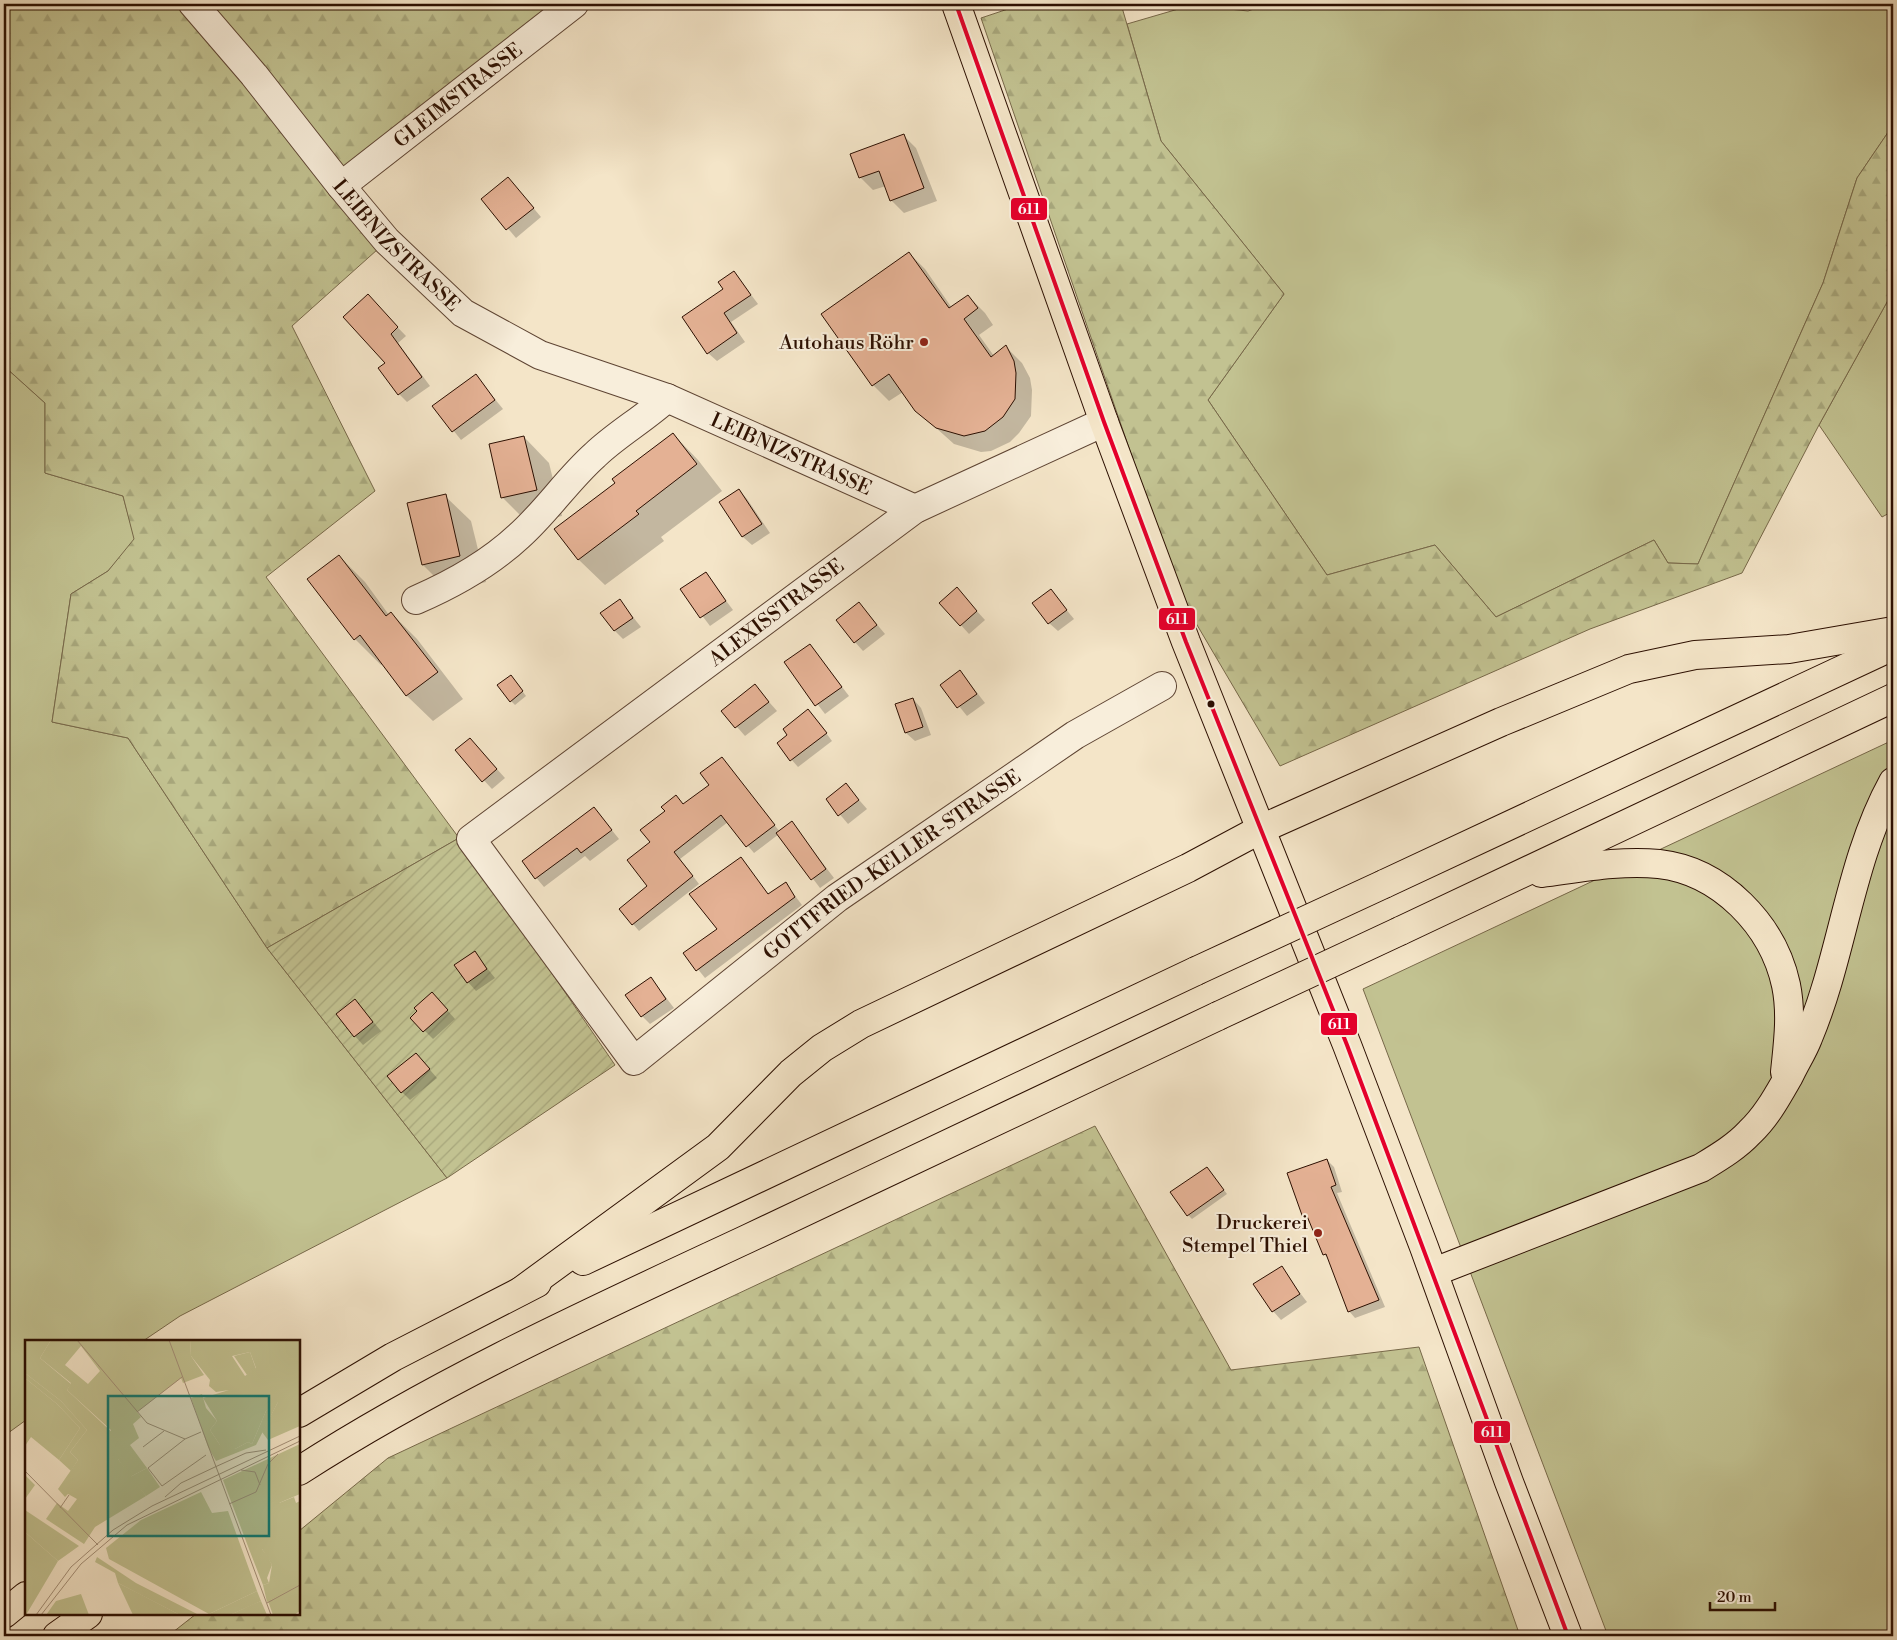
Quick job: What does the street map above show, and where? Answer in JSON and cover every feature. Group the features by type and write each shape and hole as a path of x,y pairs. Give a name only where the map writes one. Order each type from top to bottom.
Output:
{"main road":[{"path":"956,4 1104,422 1210,706 1360,1079 1434,1272 1506,1473 1568,1636"},
{"path":"521,1291 718,1147 791,1073 822,1048 861,1024 1188,868 1261,829 1501,722 1629,669 1696,656 1789,649 1893,631"},
{"path":"300,1412 393,1357 521,1291 910,1104 1893,646"},
{"path":"300,1470 417,1402 526,1345 943,1145 1893,698"},
{"path":"1434,1272 1701,1168 1730,1150 1751,1132 1769,1109 1808,1040 1864,848 1883,801 1893,782"},
{"path":"1518,876 1632,862 1661,864 1711,882 1732,896 1749,912 1766,935 1778,958 1786,985 1789,1037 1784,1083"},
{"path":"4,1614 25,1597"},
{"path":"57,1636 87,1615"}],"street":[{"name":"LEIBNIZSTRASSE","path":"193,4 254,75 341,186 387,241 463,313 540,355 667,398 915,509"},
{"name":"GLEIMSTRASSE","path":"341,186 574,4"},
{"path":"416,600 449,586 486,563 519,537 596,454 650,414 667,398"},
{"name":"ALEXISSTRASSE","path":"634,1061 472,839 915,509 1104,422"},
{"name":"GOTTFRIED-KELLER-STRASSE","path":"634,1061 837,898 1075,735 1162,686"}],"green space":[{"path":"4,4 574,4 341,186 387,241 292,326 375,491 266,577 459,838 267,948 128,738 52,722 71,594 108,571 134,539 123,496 45,473 45,403 4,366"},
{"path":"1023,4 1121,4 1161,141 1284,294 1208,400 1327,575 1435,545 1496,617 1654,540 1668,563 1698,564 1823,283 1857,178 1893,125 1892,293 1819,425 1742,573 1590,629 1280,766 1180,596 981,18"},
{"path":"1268,4 1893,4 1893,125 1857,178 1823,283 1698,564 1668,563 1654,540 1496,617 1435,545 1327,575 1208,400 1284,294 1161,141 1127,24 1192,5 1248,11"},
{"path":"1893,273 1893,511 1882,517 1819,425 1892,293"},
{"path":"4,366 45,403 45,473 123,496 135,540 108,571 71,594 52,722 128,738 267,948 447,1178 180,1316 144,1340 25,1340 25,1421 4,1436"},
{"path":"1893,740 1893,1636 1608,1636 1363,989"},
{"path":"459,838 615,1065 447,1178 267,948"},
{"path":"1095,1126 1231,1370 1419,1347 1520,1636 168,1636 195,1615 300,1615 300,1530 388,1458"}],"building":[{"path":"904,134 924,188 890,201 879,171 859,178 850,154"},
{"path":"508,177 534,208 506,230 481,199"},
{"path":"909,252 949,308 968,295 978,308 964,319 991,357 1006,345 1014,361 1016,373 1015,399 1003,417 985,431 964,436 936,428 915,411 889,374 872,386 821,314"},
{"path":"734,271 751,295 724,313 737,333 707,354 682,317 723,289 718,282"},
{"path":"368,294 398,327 391,334 422,377 398,395 378,368 385,363 343,317"},
{"path":"476,374 495,400 452,432 432,406"},
{"path":"673,433 697,464 636,511 639,514 578,560 554,529 615,483 612,479"},
{"path":"524,436 537,490 501,498 489,444"},
{"path":"739,489 762,524 742,537 719,502"},
{"path":"446,494 460,556 422,565 407,503"},
{"path":"339,555 386,616 391,612 438,672 406,696 360,635 354,640 307,579"},
{"path":"706,572 726,601 700,618 680,589"},
{"path":"957,587 977,611 960,626 939,603"},
{"path":"1051,589 1067,610 1048,624 1032,603"},
{"path":"620,599 633,618 614,631 600,613"},
{"path":"859,602 877,625 854,643 836,620"},
{"path":"810,644 842,687 815,706 784,662"},
{"path":"960,670 977,694 957,708 940,685"},
{"path":"511,675 523,691 510,702 497,685"},
{"path":"755,684 769,702 735,728 721,711"},
{"path":"913,698 923,727 905,733 895,704"},
{"path":"808,709 827,733 790,761 777,743 787,735 783,729"},
{"path":"470,738 497,769 482,782 455,750"},
{"path":"722,757 775,825 746,847 721,815 674,852 693,876 632,925 619,909 647,886 627,860 650,842 640,830 665,811 661,807 676,795 683,804 709,785 700,773"},
{"path":"846,783 859,800 838,816 826,799"},
{"path":"594,807 612,830 581,853 577,848 535,879 522,861"},
{"path":"792,821 826,869 811,880 776,833"},
{"path":"741,857 768,894 786,882 795,897 696,971 683,953 717,929 689,894"},
{"path":"475,951 487,969 467,983 454,965"},
{"path":"651,977 666,999 641,1017 625,995"},
{"path":"432,992 448,1010 423,1032 410,1018 417,1011 414,1008"},
{"path":"355,999 373,1022 354,1037 336,1014"},
{"path":"416,1053 430,1069 401,1093 387,1076"},
{"path":"1327,1159 1336,1185 1331,1187 1379,1300 1348,1312 1326,1254 1323,1255 1307,1216 1303,1218 1287,1173"},
{"path":"1207,1167 1224,1190 1187,1216 1170,1192"},
{"path":"1282,1266 1300,1294 1272,1312 1253,1284"}],"transit line":[{"name":"611","path":"956,4 1104,422 1186,642 1347,1045 1568,1636"}],"place":[{"name":"Autohaus Röhr","path":"924,342"},
{"name":"Druckerei Stempel Thiel","path":"1318,1233"}]}
